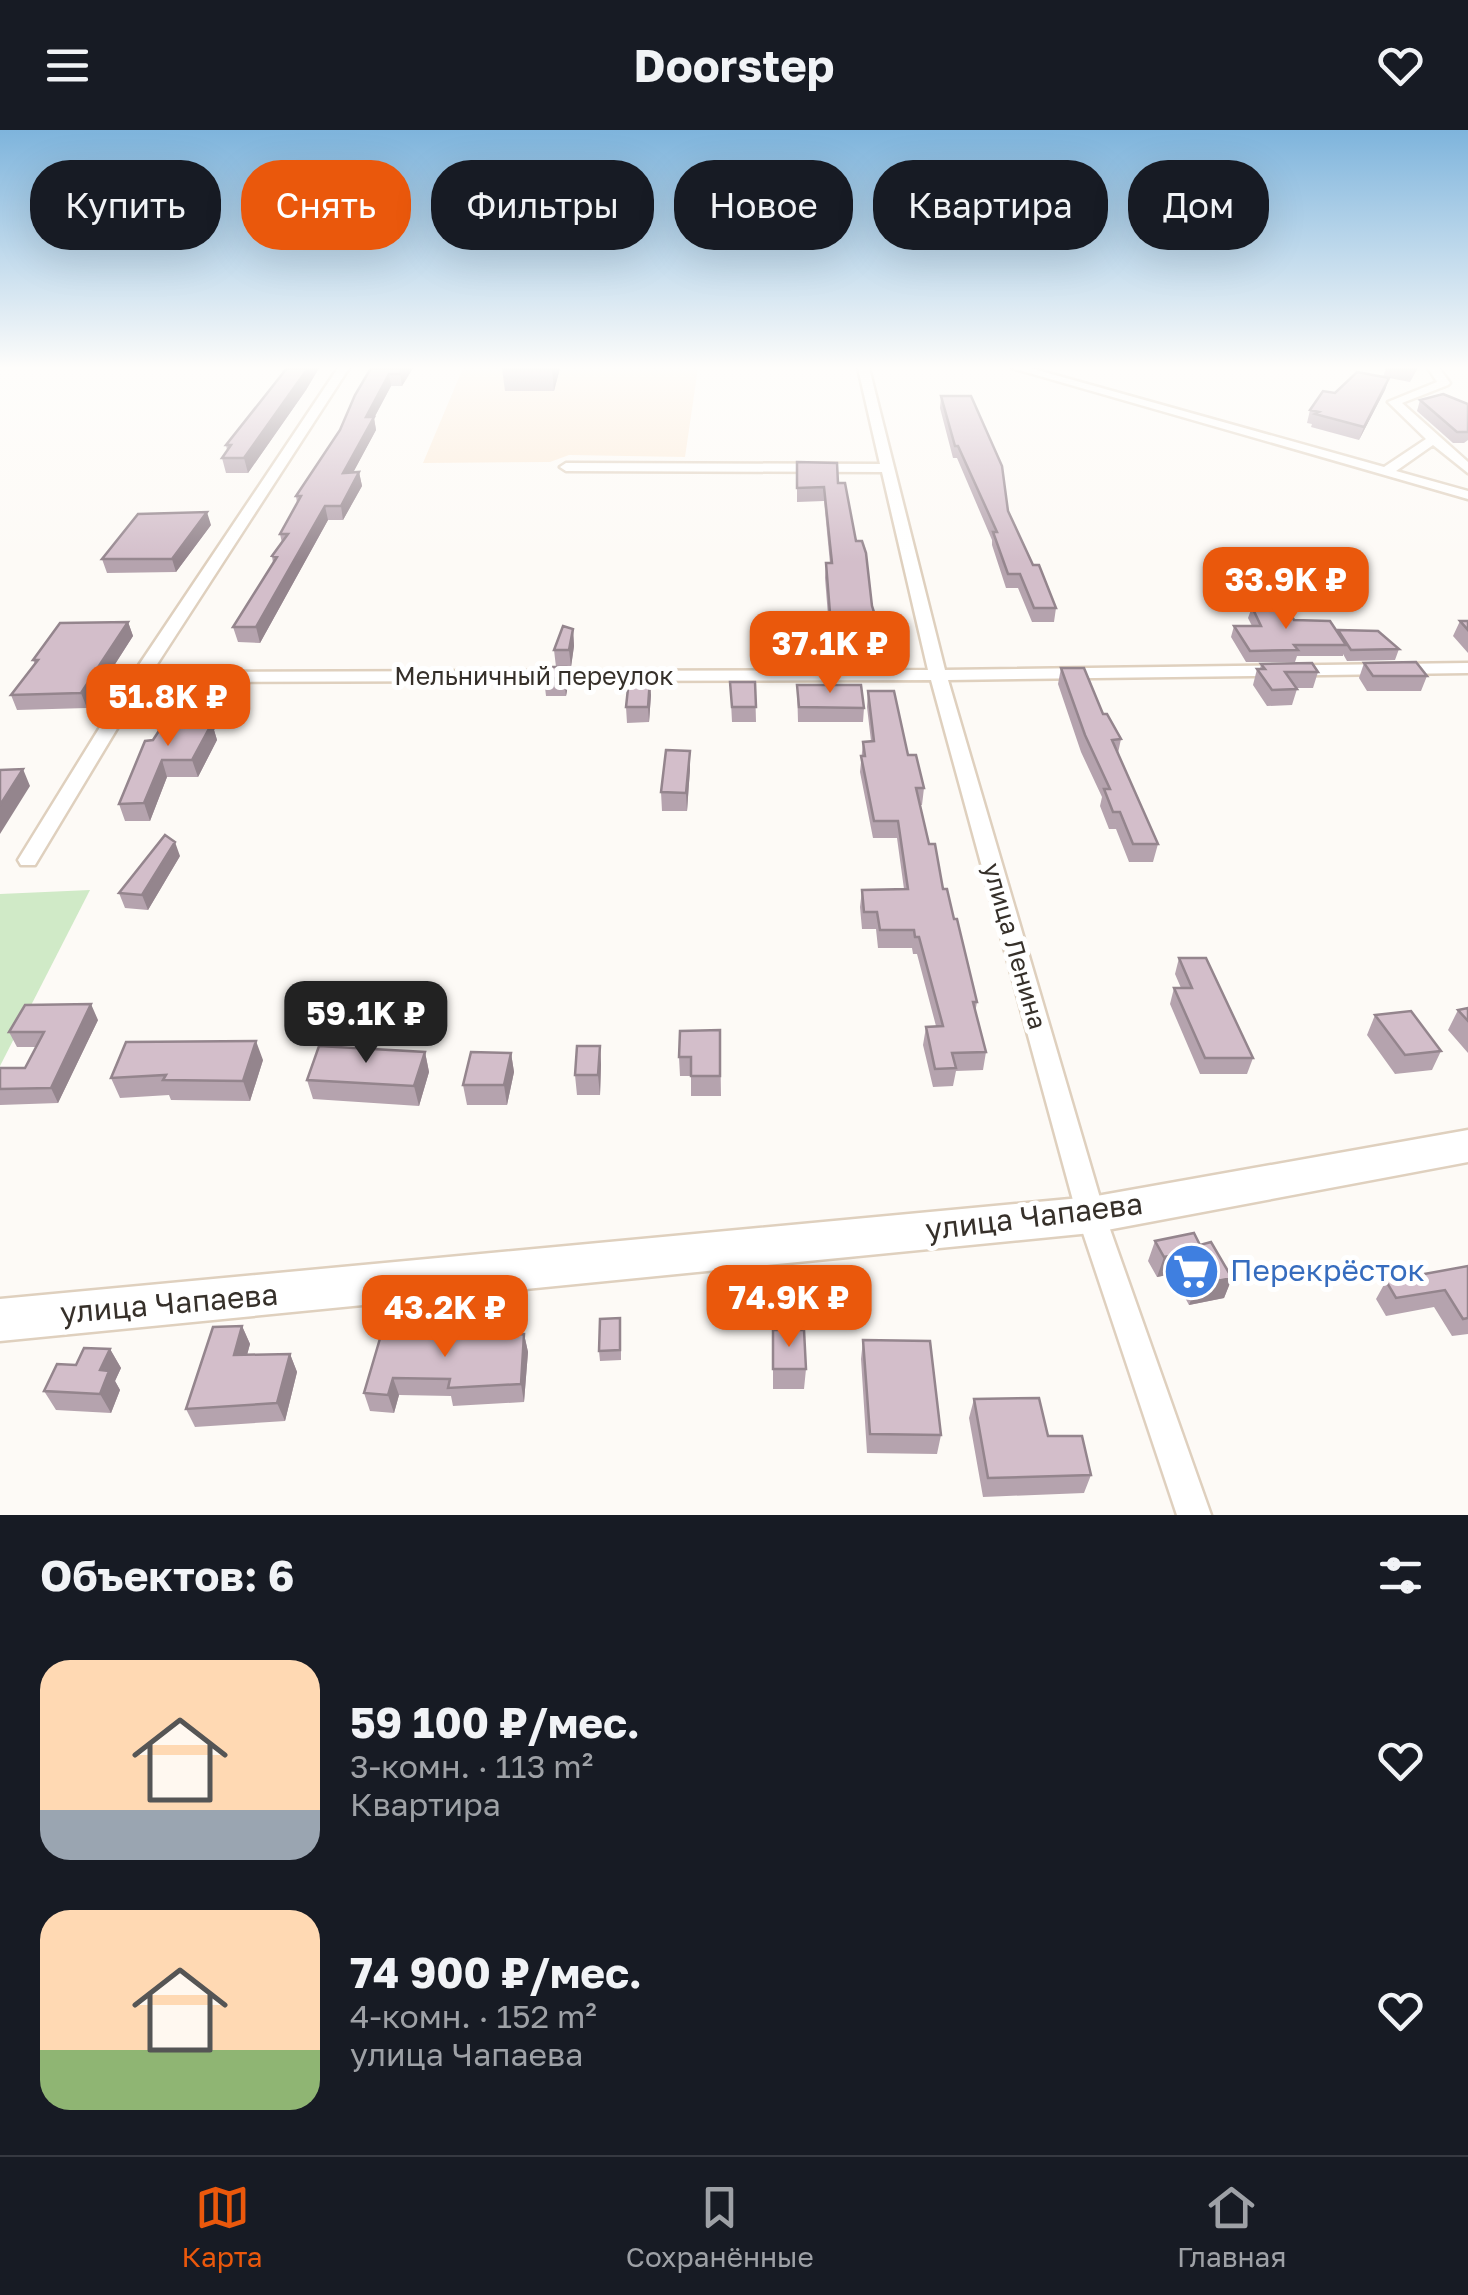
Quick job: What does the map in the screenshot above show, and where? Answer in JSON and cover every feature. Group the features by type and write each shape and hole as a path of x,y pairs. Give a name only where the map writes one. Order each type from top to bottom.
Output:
{"main road":[{"name":"улица Чапаева","path":"0,1320 1092,1215 1468,1146"}],"street":[{"path":"28,860 140,677 301,433"},
{"name":"улица Ленина","path":"879,433 938,675 1092,1215 1194,1515"},
{"path":"1246,433 1468,496"},
{"path":"1426,433 1468,469"},
{"path":"1386,472 1434,440"},
{"path":"566,467 887,468"},
{"name":"Мельничный переулок","path":"140,677 938,675 1468,668"}],"shaded area":[{"path":"436,433 689,433 685,457 569,455 550,462 423,463"}],"green space":[{"path":"90,890 0,1066 0,894"}],"building":[{"path":"236,433 262,433 244,458 222,458 231,445 226,445"},
{"path":"338,433 365,433 343,473 359,472 341,506 325,506 256,627 233,627 277,557 272,556 288,534 280,534 301,496 296,496"},
{"path":"951,433 987,433 1002,466 1008,511 1033,565 1039,565 1056,608 1034,608 1020,574 1008,574 993,532 997,532"},
{"path":"797,462 837,463 838,483 845,483 856,541 862,541 866,553 872,606 883,640 858,640 851,613 830,613 826,563 832,563 824,487 797,488"},
{"path":"207,512 172,559 102,559 138,514"},
{"path":"1252,607 1287,608 1294,620 1330,621 1346,645 1294,645 1298,650 1250,651 1234,626 1261,626"},
{"path":"128,622 81,693 11,695 60,623"},
{"path":"563,626 573,629 569,650 554,650"},
{"path":"1338,630 1378,631 1399,649 1351,650"},
{"path":"1416,662 1427,676 1373,676 1364,663"},
{"path":"1312,663 1318,672 1285,672 1297,689 1272,690 1257,669 1265,669 1261,664"},
{"path":"548,667 566,667 564,678 544,679"},
{"path":"1061,668 1084,668 1103,714 1107,714 1121,739 1112,740 1158,844 1133,844 1120,812 1113,812 1104,789 1110,789"},
{"path":"629,679 650,679 648,707 626,707"},
{"path":"730,682 755,682 756,707 732,707"},
{"path":"797,685 861,685 864,708 799,707"},
{"path":"868,691 894,691 908,755 916,755 924,788 916,788 929,844 935,844 943,889 947,889 957,919 977,1002 973,1002 986,1052 952,1053 956,1068 935,1069 926,1027 943,1026 919,937 915,937 914,930 880,930 877,912 864,912 862,890 908,889 898,821 874,821 861,756 865,756 863,742 874,741"},
{"path":"188,702 217,702 203,723 212,723 192,760 162,760 144,803 119,804 145,741 153,740 164,723 174,723"},
{"path":"666,750 690,751 686,793 661,792"},
{"path":"23,769 0,805 0,770"},
{"path":"165,835 175,842 142,895 119,893"},
{"path":"1179,958 1206,958 1253,1058 1205,1058 1174,988 1192,988"},
{"path":"91,1004 51,1088 0,1089 0,1068 25,1068 44,1032 9,1032 25,1005"},
{"path":"1468,1008 1468,1021 1458,1010"},
{"path":"1411,1011 1441,1051 1405,1055 1375,1015"},
{"path":"720,1030 720,1076 691,1076 691,1057 679,1057 680,1031"},
{"path":"256,1041 243,1081 163,1080 166,1075 111,1078 126,1042"},
{"path":"319,1046 425,1052 414,1086 307,1080"},
{"path":"577,1046 600,1046 598,1075 575,1075"},
{"path":"471,1052 511,1053 504,1085 463,1085"},
{"path":"1194,1233 1200,1245 1211,1242 1232,1278 1197,1285 1180,1254 1164,1257 1155,1241"},
{"path":"1468,1266 1468,1318 1463,1319 1445,1290 1396,1298 1386,1281"},
{"path":"620,1318 620,1350 599,1351 600,1319"},
{"path":"384,1325 408,1327 406,1332 437,1333 436,1339 524,1334 521,1384 448,1388 450,1379 393,1378 388,1395 364,1393"},
{"path":"242,1326 234,1355 290,1354 277,1403 186,1409 213,1327"},
{"path":"773,1330 804,1330 806,1369 773,1369"},
{"path":"863,1340 930,1341 941,1435 870,1434"},
{"path":"84,1348 110,1349 100,1370 109,1371 100,1394 44,1391 57,1364 76,1365"},
{"path":"1039,1398 1048,1436 1082,1436 1091,1475 988,1478 974,1399"}],"place":[{"name":"Перекрёсток","path":"1191,1271"}]}
